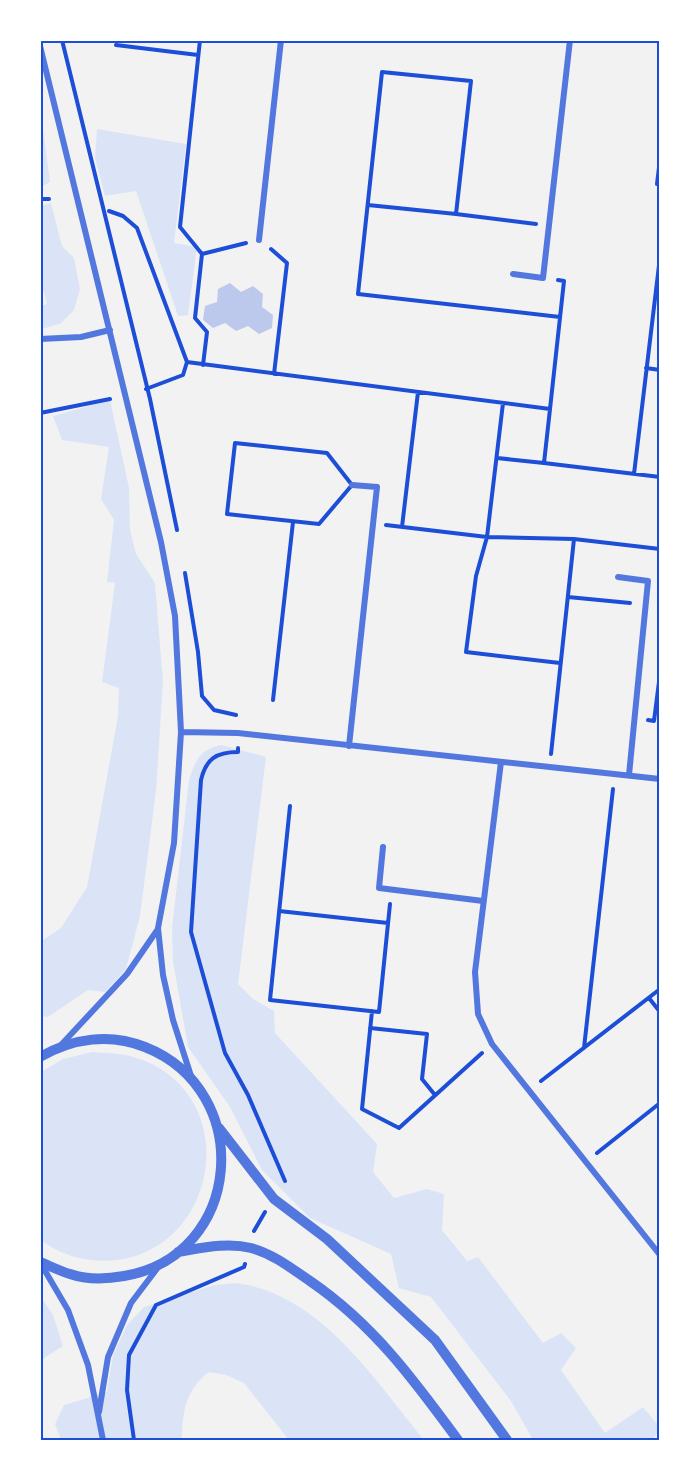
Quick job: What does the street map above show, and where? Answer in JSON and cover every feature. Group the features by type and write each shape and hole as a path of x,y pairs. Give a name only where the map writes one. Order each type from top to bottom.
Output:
{"street":[{"path":"259,240 281,40"},
{"path":"513,274 543,278 570,40"},
{"path":"40,46 110,330 175,616 181,732 174,843 158,928 163,975 173,1020 191,1077"},
{"path":"40,339 81,337 110,330"},
{"path":"349,746 377,488 352,485"},
{"path":"618,577 648,581 629,775"},
{"path":"181,732 238,734 615,772 660,779"},
{"path":"501,762 483,901 475,994 478,1014 492,1044 660,1255"},
{"path":"383,847 379,888 483,901"},
{"path":"61,1046 127,974 158,928"},
{"path":"40,1057 61,1046 95,1038 130,1041 164,1054 191,1077 208,1101 219,1127 274,1199 327,1239 435,1340 507,1440"},
{"path":"40,1263 71,1275 105,1279 140,1273 178,1252 202,1227 217,1196 223,1161 219,1127"},
{"path":"178,1252 217,1245 249,1248 281,1260 342,1303 402,1364 458,1440"},
{"path":"40,1263 68,1310 88,1365 103,1440"},
{"path":"99,1416 108,1357 131,1303 160,1264"}],"path":[{"path":"62,40 147,388 178,537"},
{"path":"200,40 180,227 202,254 195,318 207,332 203,365"},
{"path":"116,45 198,55"},
{"path":"456,214 471,81 382,72 358,294 560,317"},
{"path":"660,159 657,183 660,184"},
{"path":"40,200 49,199"},
{"path":"369,205 549,225"},
{"path":"40,413 125,396 183,375 187,362 137,228 123,216 109,211"},
{"path":"202,254 259,240 287,263 274,374"},
{"path":"634,474 660,257"},
{"path":"543,278 564,281 544,463"},
{"path":"187,362 550,409"},
{"path":"646,368 660,370"},
{"path":"402,527 418,392"},
{"path":"503,403 487,537 476,576 466,652 560,663"},
{"path":"235,443 327,453 352,485 319,524 293,522 227,514 235,443"},
{"path":"497,458 660,477"},
{"path":"273,700 293,522"},
{"path":"374,524 487,537 574,539 660,549"},
{"path":"549,766 574,539"},
{"path":"185,572 198,652 202,696 214,710 238,715"},
{"path":"568,597 646,605"},
{"path":"134,1440 127,1390 129,1355 156,1305 244,1267 254,1228 285,1182 248,1095 225,1053 191,932 202,774 211,758 220,753 238,752"},
{"path":"584,1048 615,772"},
{"path":"290,806 270,1000 379,1012 391,890"},
{"path":"279,911 388,923"},
{"path":"528,1091 660,989"},
{"path":"649,998 660,1012"},
{"path":"372,1011 362,1109 399,1128 492,1044"},
{"path":"370,1028 427,1034 422,1079 435,1095"},
{"path":"585,1162 660,1102"}],"shaded area":[{"path":"41,113 50,182 40,187"},
{"path":"97,129 186,144 174,243 197,247 188,315 178,316 136,191 105,196 95,158"},
{"path":"51,203 62,246 74,258 80,289 74,310 60,324 41,329 41,306 47,304 41,281 41,206"},
{"path":"110,400 129,488 130,530 136,554 155,583 163,682 156,791 140,916 126,969 105,992 88,990 48,1017 41,1016 40,942 61,928 87,887 118,716 119,688 102,682 115,583 107,582 114,520 101,499 109,447 62,440 53,416"},
{"path":"221,745 266,757 238,984 253,999 274,1011 275,1033 377,1144 373,1172 394,1198 427,1189 444,1194 442,1230 467,1261 478,1257 543,1343 561,1333 576,1348 561,1370 605,1433 643,1407 659,1426 659,1431 652,1440 533,1440 511,1401 431,1297 399,1288 391,1254 310,1218 262,1170 230,1107 188,1047 173,962 172,928 189,780 199,757 208,749"},
{"path":"92,1052 143,1060 179,1084 197,1110 206,1141 205,1173 195,1203 177,1230 151,1249 118,1260 97,1261 77,1258 58,1251 41,1240 41,1072 63,1059"},
{"path":"236,1283 266,1290 294,1304 319,1321 365,1366 424,1440 289,1440 244,1383 226,1375 209,1372 190,1394 184,1411 182,1440 61,1440 55,1424 64,1405 107,1392 113,1355 127,1325 144,1307 214,1285"},
{"path":"41,1297 53,1315 63,1346 41,1360"}],"building":[{"path":"230,283 241,292 253,286 263,294 262,307 273,315 272,328 259,334 248,326 236,331 225,323 213,328 203,320 205,306 217,302 218,289"}]}
